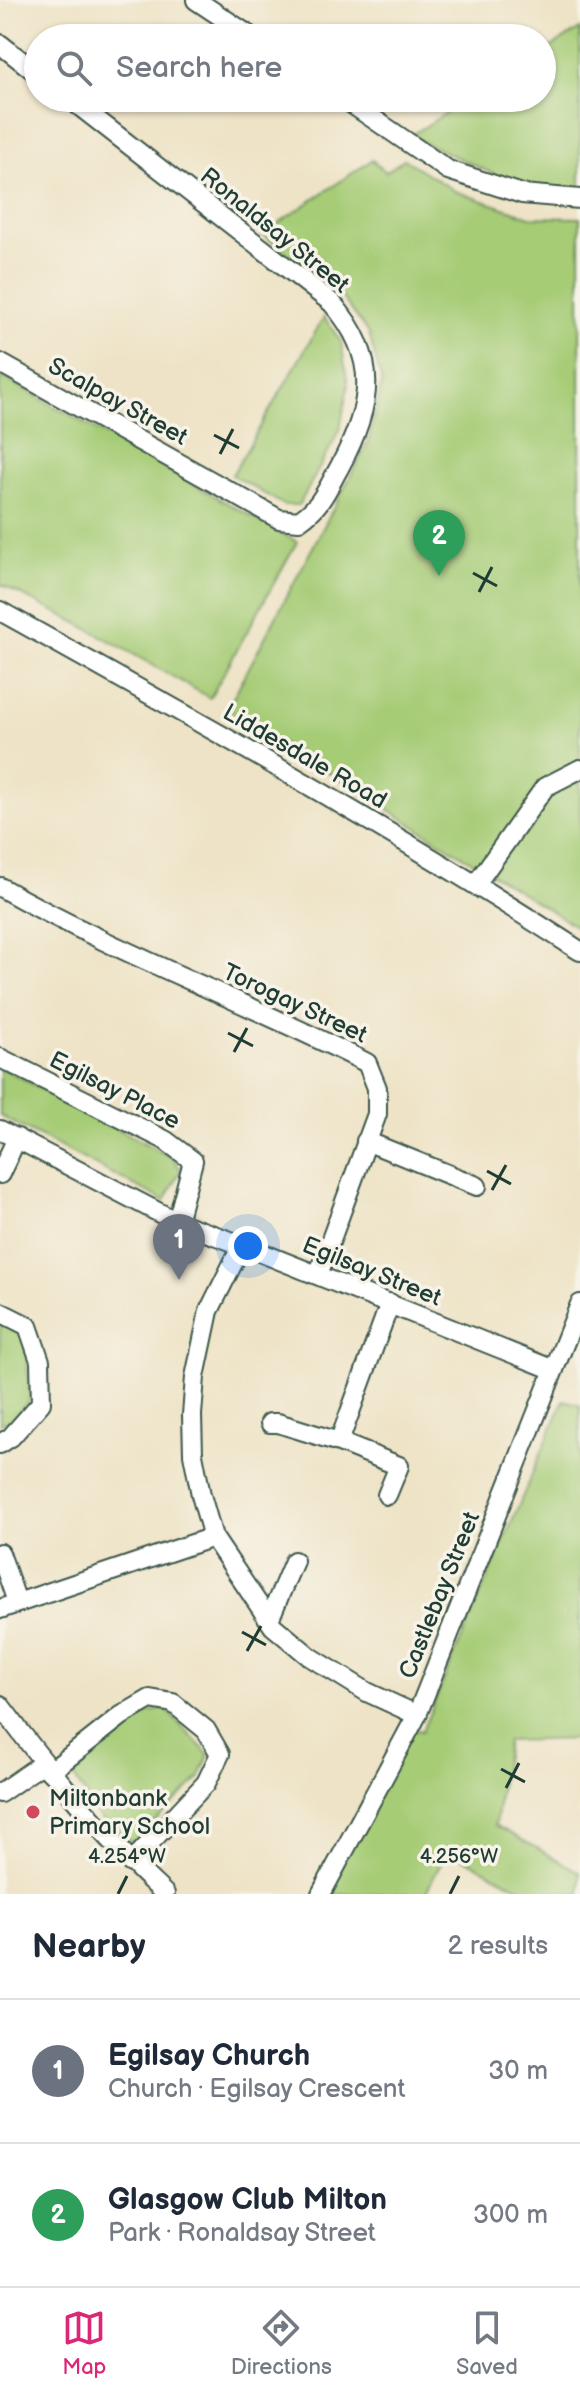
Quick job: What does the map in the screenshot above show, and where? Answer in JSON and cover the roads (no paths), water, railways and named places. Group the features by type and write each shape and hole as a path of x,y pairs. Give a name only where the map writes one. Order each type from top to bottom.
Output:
{"street":[{"path":"196,0 232,24"},
{"path":"0,44 24,63"},
{"name":"Ronaldsay Street","path":"87,112 332,303 346,319 365,360 368,386 356,437 317,509 299,521"},
{"path":"363,112 448,170 522,194 580,199"},
{"name":"Scalpay Street","path":"0,363 279,519 299,521"},
{"name":"Liddesdale Road","path":"0,611 202,724 476,884 580,951"},
{"path":"476,884 545,787 580,769"},
{"name":"Torogay Street","path":"0,887 114,945 367,1063 377,1088 377,1114 318,1275"},
{"name":"Egilsay Place","path":"0,1058 165,1140 193,1161 177,1222"},
{"path":"0,1174 9,1134"},
{"name":"Egilsay Street","path":"9,1134 177,1222 390,1303 554,1370"},
{"path":"366,1141 477,1186"},
{"path":"242,1245 209,1311 195,1377 193,1454 213,1537 273,1626 309,1656 367,1692 417,1715"},
{"path":"342,1435 390,1303"},
{"name":"Castlebay Street","path":"321,1894 417,1715 580,1304"},
{"path":"0,1312 28,1326 40,1361 41,1403 11,1437 0,1444"},
{"path":"270,1423 342,1435 399,1466 387,1495"},
{"path":"0,1553 9,1606 213,1537"},
{"path":"269,1620 294,1561"},
{"path":"0,1793 47,1767 150,1699 173,1703 206,1730 220,1754 206,1783 131,1863"},
{"path":"0,1705 47,1767 131,1863 165,1894"}],"place":[{"name":"Glasgow Club Milton","path":"439,576"},
{"name":"Egilsay Church","path":"179,1280"},
{"name":"Miltonbank Primary School","path":"33,1812"}]}
